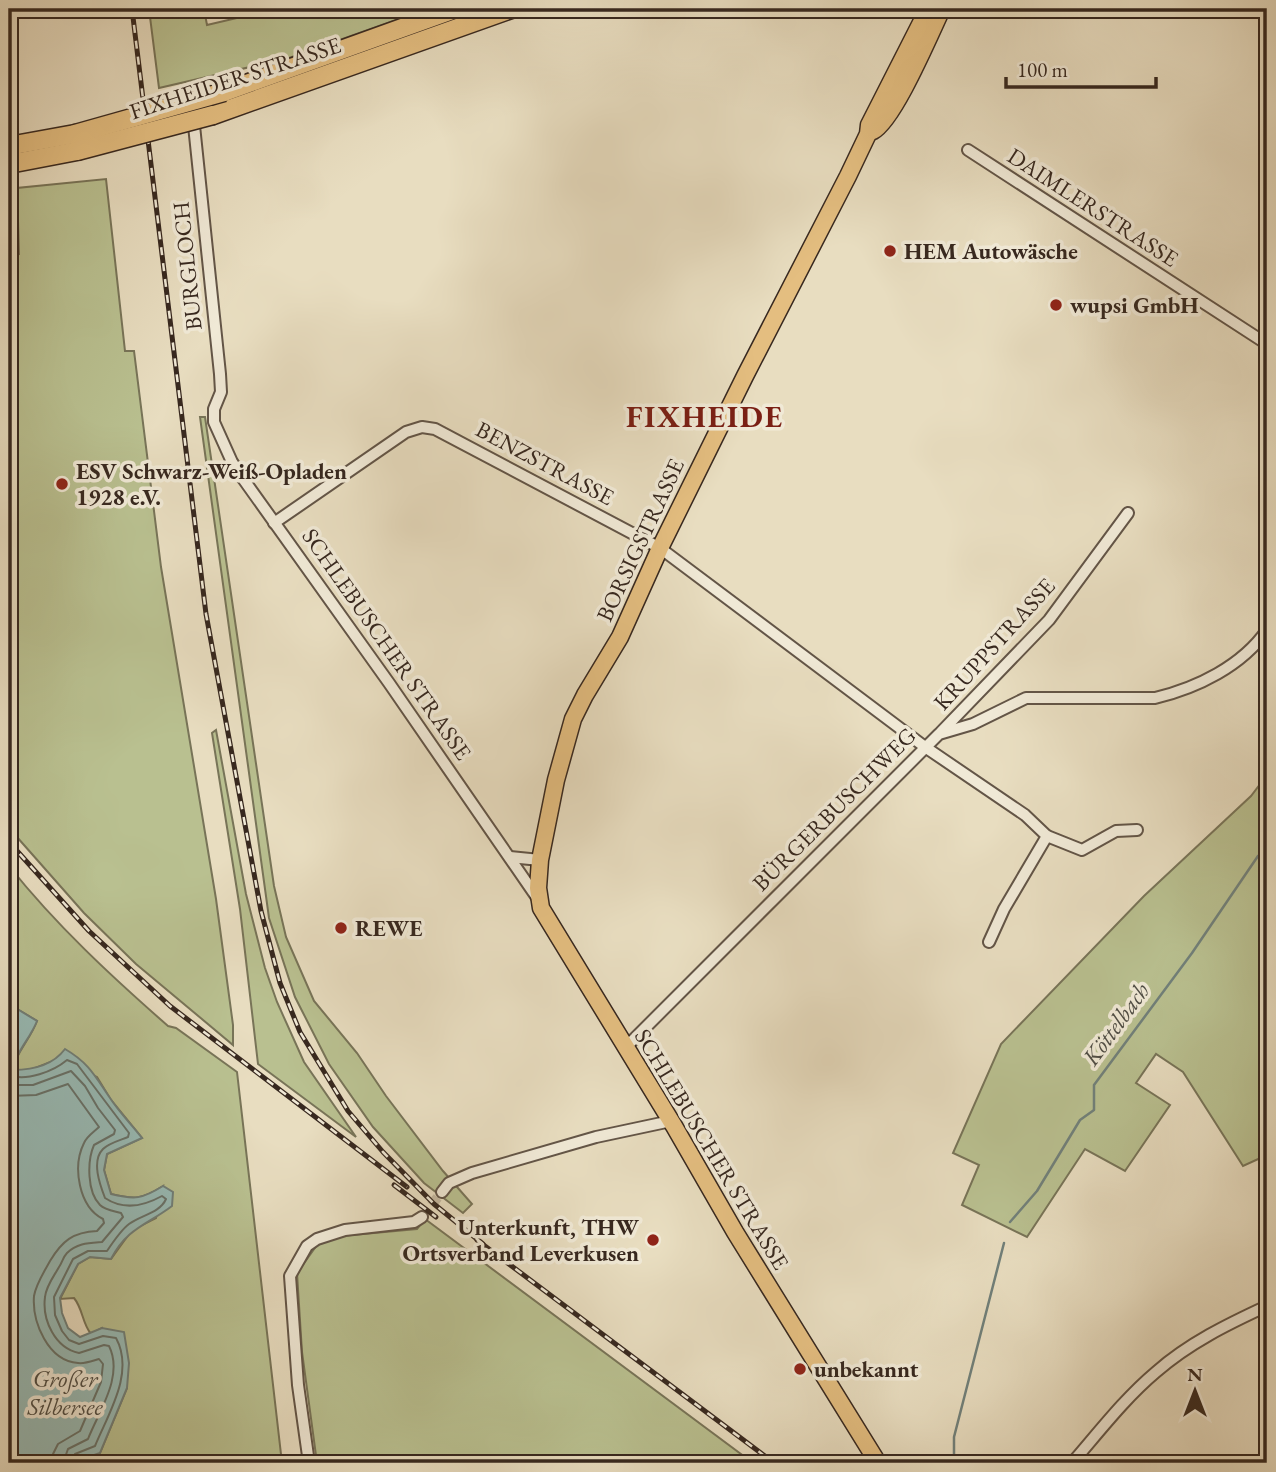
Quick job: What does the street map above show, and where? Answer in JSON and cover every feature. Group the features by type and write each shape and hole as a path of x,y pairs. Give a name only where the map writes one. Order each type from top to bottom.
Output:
{"highway":[{"name":"FIXHEIDER STRASSE","path":"9,164 224,92 456,9"},
{"name":"FIXHEIDER STRASSE","path":"9,146 76,143 213,115 512,9"}],"main road":[{"path":"868,134 869,125 928,9"},
{"path":"868,134 878,129 894,104 942,9"},
{"name":"BORSIGSTRASSE","path":"539,900 540,860 556,780 573,719 620,638 660,548 744,376 868,134"},
{"name":"SCHLEBUSCHER STRASSE","path":"539,900 735,1232 878,1463"}],"street":[{"name":"BURGLOCH","path":"192,109 220,374 220,392 213,417"},
{"name":"DAIMLERSTRASSE","path":"968,150 1267,344"},
{"name":"SCHLEBUSCHER STRASSE","path":"213,417 232,462 539,900"},
{"name":"BENZSTRASSE","path":"274,523 406,432 426,426 435,429 660,548 925,747 1025,815 1046,836"},
{"name":"KRUPPSTRASSE","path":"939,734 1049,621 1128,513"},
{"name":"BÜRGERBUSCHWEG","path":"625,1048 939,734 973,724 1026,698 1155,698 1171,694 1223,671 1258,643 1267,630"},
{"path":"989,942 1004,909 1046,836 1082,850 1116,831 1137,830"},
{"path":"510,857 540,860"},
{"path":"442,1192 449,1183 472,1173 596,1137 671,1121"},
{"path":"309,1463 296,1358 290,1276 307,1246 317,1239 345,1230 414,1223 422,1217"},
{"path":"1072,1463 1121,1406 1156,1371 1204,1337 1267,1306"}],"green space":[{"path":"149,9 204,9 207,25 275,9 427,9 289,58 159,88"},
{"path":"106,179 125,351 134,351 161,567 216,899 233,1025 233,1045 136,964 84,913 9,828 9,255 19,254 17,188"},
{"path":"200,417 205,417 274,886 286,937 314,1001 357,1053 443,1171 472,1204 463,1213 424,1183 373,1127 329,1064 295,997 269,918"},
{"path":"216,730 246,894 265,968 304,1062 356,1137 258,1064 240,909 212,733"},
{"path":"1267,775 1267,1155 1243,1166 1183,1072 1156,1054 1136,1083 1170,1105 1125,1171 1085,1149 1027,1237 962,1205 979,1165 953,1153 1001,1044 1144,896 1251,796"},
{"path":"9,866 65,929 168,1026 176,1028 237,1072 282,1463 71,1463 100,1453 127,1388 102,1328 91,1334 74,1298 60,1299 78,1264 90,1257 111,1259 132,1230 156,1218 163,1186 138,1197 111,1194 104,1170 107,1154 142,1138 111,1100 97,1077 58,1059 30,1070 12,1071 37,1021 9,1004"},
{"path":"425,1219 753,1463 317,1463 302,1352 297,1273 317,1245 341,1236 417,1229"}],"water":[{"name":"Großer Silbersee","path":"9,1004 37,1021 17,1057 13,1070 42,1066 65,1049 91,1070 142,1138 107,1154 104,1170 111,1194 138,1197 163,1186 173,1192 172,1206 124,1240 111,1259 90,1257 78,1264 60,1298 68,1328 80,1337 102,1328 124,1332 129,1363 127,1388 100,1453 71,1463 9,1463"}],"waterway":[{"name":"Köttelbach","path":"1010,1222 1037,1191 1080,1120 1094,1110 1094,1085 1192,953 1258,856 1267,853"},
{"name":"Köttelbach","path":"954,1463 954,1437 1004,1243"}],"tunnel":[{"path":"422,1217 442,1192"}],"railway":[{"path":"132,9 206,614 261,911 280,983 300,1032 348,1111 383,1152 434,1204 483,1244"},
{"path":"9,842 89,931 170,1006 407,1187"},
{"path":"394,1185 436,1217"},
{"path":"477,1240 774,1463"}],"place":[{"name":"HEM Autowäsche","path":"890,251"},
{"name":"wupsi GmbH","path":"1056,305"},
{"name":"ESV Schwarz-Weiß-Opladen 1928 e.V.","path":"62,484"},
{"name":"REWE","path":"341,928"},
{"name":"Unterkunft, THW Ortsverband Leverkusen","path":"653,1240"},
{"name":"unbekannt","path":"800,1369"}],"district":[{"name":"FIXHEIDE","path":"705,417"}]}
